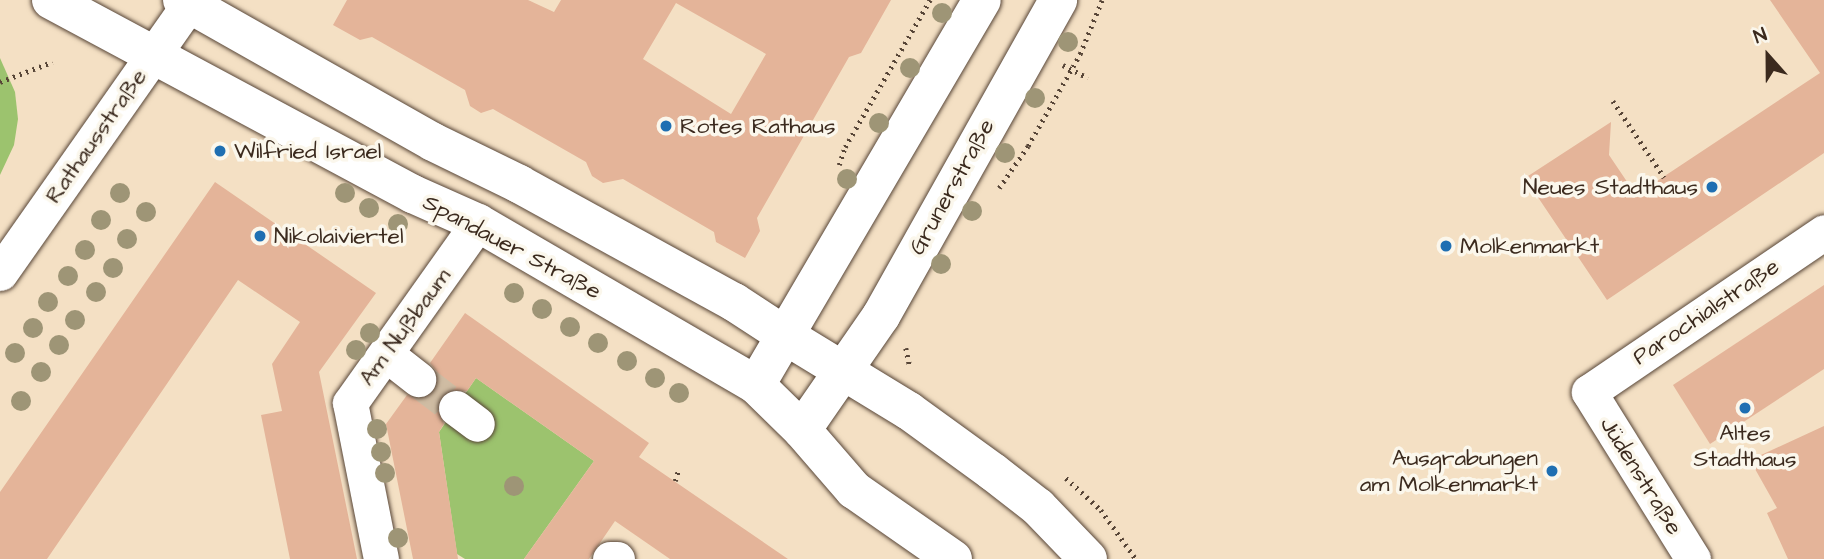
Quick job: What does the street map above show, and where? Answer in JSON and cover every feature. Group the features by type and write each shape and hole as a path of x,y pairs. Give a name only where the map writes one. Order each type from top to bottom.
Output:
{"main road":[{"name":"Spandauer Straße","path":"51,0 413,194 478,223 756,385 802,429 854,490 944,553"},
{"path":"756,385 982,0"},
{"name":"Grunerstraße","path":"802,429 845,374 1058,0"},
{"path":"188,1 433,142 519,184 734,302 845,374 909,411 1015,488 1088,559"}],"street":[{"name":"Rathausstraße","path":"0,273 154,54 188,1"},
{"name":"Am Nußbaum","path":"381,559 350,403 478,223"},
{"name":"Parochialstraße","path":"1589,392 1824,232"},
{"path":"386,354 418,379"},
{"name":"Jüdenstraße","path":"1589,392 1693,559"},
{"path":"610,559 617,559"}],"path":[{"path":"1056,61 1088,78"},
{"path":"0,82 52,62"},
{"path":"1613,101 1664,177"},
{"path":"675,481 678,471"}],"green space":[{"path":"0,58 15,92 18,119 14,145 0,175"},
{"path":"476,378 594,461 524,559 465,559 457,554 439,432"}],"building":[{"name":"Rotes Rathaus","path":"347,0 528,0 554,12 561,0 891,0 861,53 849,57 757,218 760,231 745,258 716,242 714,232 623,179 603,183 592,176 586,162 493,109 481,113 470,106 465,90 372,37 360,40 333,25","holes":["676,3 766,54 731,114 643,59"]},
{"name":"Neues Stadthaus","path":"1770,0 1824,0 1824,153 1607,300 1525,178 1611,122 1609,155 1636,195 1820,73"},
{"path":"215,182 376,293 319,372 357,559 290,559 261,415 282,411 272,364 300,322 238,280 47,559 0,559 0,492"},
{"path":"1824,285 1824,369 1710,444 1673,385"},
{"path":"465,313 649,443 639,457 788,559 670,559 615,521 589,559 524,559 594,461 476,378 467,391 448,390 436,406 444,424 439,432 458,559 413,559 386,424 407,395 425,398 434,391 437,372 430,363"},
{"path":"1824,426 1824,559 1788,559 1767,513 1777,508 1750,460"}],"tunnel":[{"path":"418,379 456,408"}],"place":[{"name":"Rotes Rathaus","path":"666,126"},
{"name":"Wilfried Israel","path":"220,151"},
{"name":"Neues Stadthaus","path":"1712,187"},
{"name":"Nikolaiviertel","path":"260,236"},
{"name":"Molkenmarkt","path":"1446,246"},
{"name":"Altes Stadthaus","path":"1745,408"},
{"name":"Ausgrabungen am Molkenmarkt","path":"1552,471"}]}
